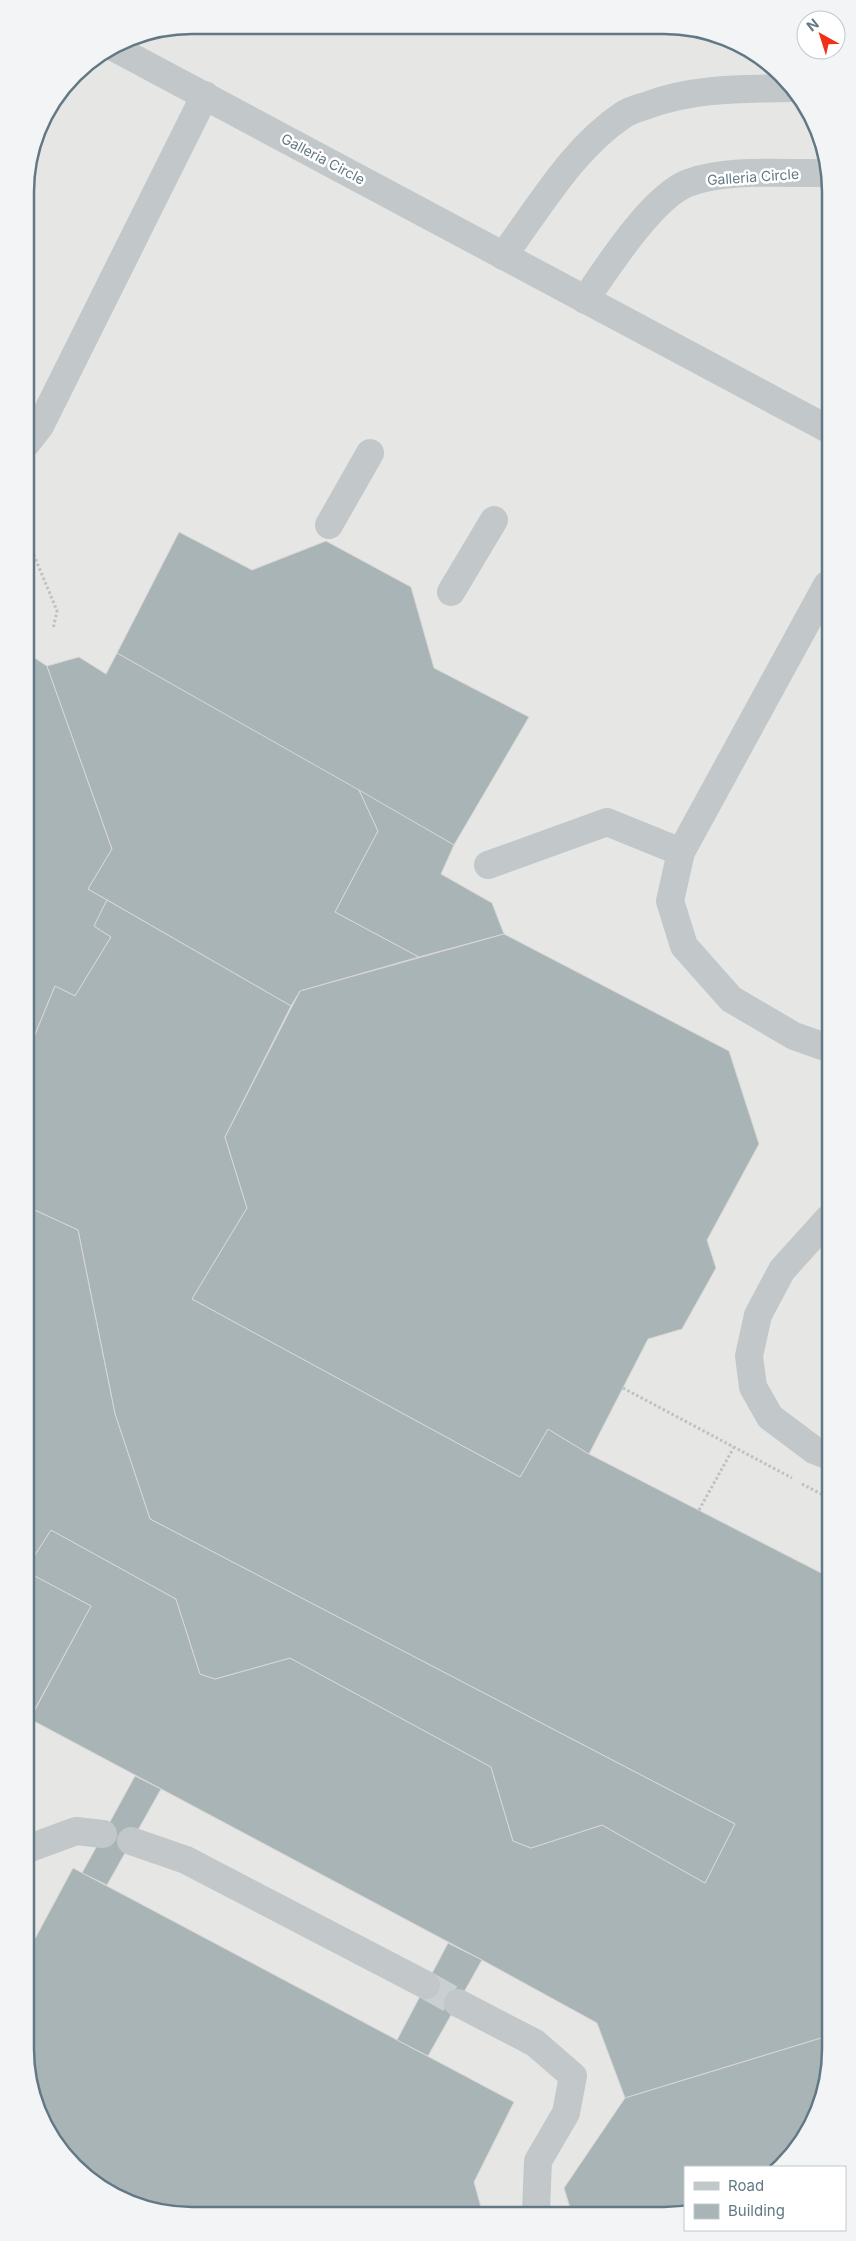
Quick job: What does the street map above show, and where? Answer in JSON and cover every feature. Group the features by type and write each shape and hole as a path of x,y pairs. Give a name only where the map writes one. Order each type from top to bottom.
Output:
{"street":[{"path":"136,44 143,62"},
{"name":"Galleria Circle","path":"121,51 822,426"},
{"path":"503,256 576,158 599,135 625,114 667,98 698,91 784,88"},
{"path":"34,434 40,426 205,95"},
{"name":"Galleria Circle","path":"585,300 613,258 663,198 687,184 715,176 821,173"},
{"path":"329,525 370,452"},
{"path":"451,592 494,520"},
{"path":"822,593 681,852 670,901 684,946 731,999 794,1036 822,1046"},
{"path":"488,865 607,822 681,852"},
{"path":"822,1224 782,1270 758,1315 749,1356 754,1387 770,1417 814,1450 822,1453"},
{"path":"34,1847 76,1831 103,1834"},
{"path":"131,1841 186,1860 426,1985"},
{"path":"458,2003 536,2043 573,2076 566,2114 538,2160 536,2207"}],"path":[{"path":"34,555 57,611 53,629"},
{"path":"623,1388 822,1494"},
{"path":"699,1510 734,1447"}],"shaded area":[{"path":"191,34 685,35 715,42 734,50 752,60 769,73 796,104 806,122 817,151 822,191 822,2060 814,2100 806,2119 790,2146 776,2161 771,2166 684,2166 684,2206 181,2207 161,2204 131,2195 113,2186 95,2175 80,2161 66,2146 55,2128 39,2090 34,2050 34,181 39,151 46,131 66,95 87,73 104,60 122,50 151,39"}],"building":[{"path":"179,532 252,570 326,541 411,587 434,668 529,717 454,845 117,653"},
{"path":"117,653 359,790 378,831 335,912 419,957 300,991 291,1006 88,889 112,849 47,666 79,657 106,674"},
{"path":"34,658 47,666 112,849 88,889 107,900 94,926 111,937 75,996 55,986 34,1037"},
{"path":"359,790 454,845 441,874 492,903 504,934 419,957 335,912 378,831"},
{"path":"107,900 291,1006 225,1137 247,1208 192,1299 520,1477 548,1429 589,1454 822,1573 822,2038 625,2098 597,2023 34,1721 34,1712 91,1606 34,1576 34,1556 51,1530 176,1599 200,1674 215,1679 290,1658 491,1767 513,1841 531,1848 602,1825 705,1883 735,1824 150,1519 115,1414 78,1230 34,1210 34,1037 55,986 75,996 111,937 94,926"},
{"path":"504,934 729,1051 759,1144 707,1240 716,1268 682,1329 648,1339 589,1454 548,1429 520,1477 192,1299 247,1208 225,1137 300,991"},
{"path":"34,1210 78,1230 115,1414 150,1519 735,1824 705,1883 602,1825 531,1848 513,1841 491,1767 290,1658 215,1679 200,1674 176,1599 51,1530 34,1556"},
{"path":"34,1576 91,1606 34,1711"},
{"path":"135,1776 161,1789 107,1885 82,1873"},
{"path":"73,1868 514,2102 474,2182 481,2207 181,2207 151,2202 113,2186 95,2175 66,2146 46,2110 39,2090 34,2050 34,1941"},
{"path":"448,1943 482,1960 428,2056 397,2040"},
{"path":"822,2038 822,2060 814,2100 796,2137 771,2166 684,2166 684,2206 570,2207 564,2188 625,2098"}],"tunnel":[{"path":"426,1985 458,2003"}]}
